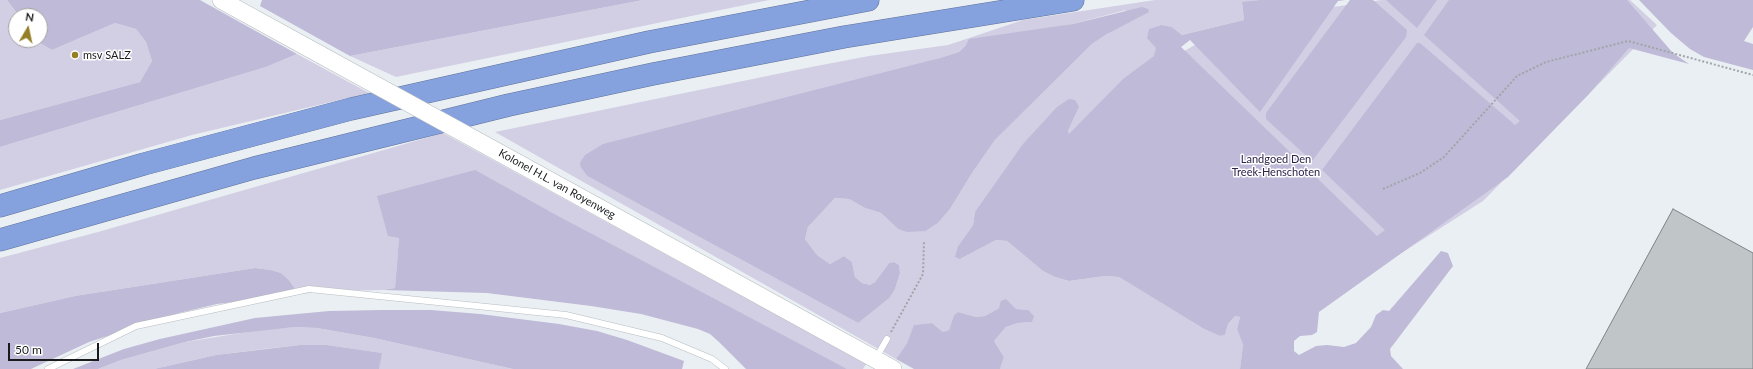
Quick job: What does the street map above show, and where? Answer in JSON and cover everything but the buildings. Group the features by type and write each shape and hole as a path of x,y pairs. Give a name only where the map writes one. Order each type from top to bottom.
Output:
{"highway":[{"path":"0,206 144,164 351,109 649,42 868,0"},
{"path":"0,240 254,168 509,105 653,74 844,37 1073,0"}],"street":[{"name":"Kolonel H.L. van Royenweg","path":"224,1 893,369"}],"lane":[{"path":"48,369 136,326 310,290 566,315 662,338 712,358 725,369"},
{"path":"876,359 887,339"}],"path":[{"path":"1382,189 1420,173 1444,157 1517,76 1546,62 1628,41 1753,75"},
{"path":"887,339 923,274 924,241"}],"green space":[{"name":"msv SALZ","path":"0,0 7,0 13,8 8,8 8,48 48,48 52,50 115,23 136,29 146,42 152,61 140,82 0,120"},
{"path":"7,0 200,0 297,54 266,67 0,147 0,120 140,82 152,61 146,42 136,29 115,23 52,50 48,48 48,8 13,8"},
{"path":"262,0 643,0 350,56 260,6"},
{"path":"643,0 769,0 396,77 350,56"},
{"path":"1155,0 1260,0 1242,3 1244,20 1182,35 1172,27 1162,25 1155,56 1124,78 1123,86 1207,38 1305,11 1382,0 1630,0 1657,25 1483,201 1320,305 1069,135 1068,131 1079,107 975,212 973,225 958,246 960,259 996,240 1007,241 1043,271 1055,277 1069,281 1105,276 1119,277 1204,329 1220,336 1225,335 1228,324 1235,316 1240,317 1237,329 1243,345 1240,369 1000,369 1004,357 994,341 1006,327 1018,323 1031,322 1028,310 999,308 985,316 976,317 958,312 954,315 947,332 943,332 932,323 915,325 907,343 896,359 495,132 806,68 869,56 948,45 1023,20","holes":["1126,10 1107,34 1092,44 995,140 972,173 950,209 938,223 926,231 898,229 881,213 865,208 849,199 835,198 808,227 805,239 817,255 830,264 844,256 852,262 855,277 862,283 870,285 875,282 889,263 894,262 899,265 900,273 895,289 858,323 587,176 581,168 959,52 966,45 1073,24"]},
{"name":"Landgoed Den Treek-Henschoten","path":"1260,0 1345,0 1338,1 1260,112 1190,40 1181,47 1377,236 1385,230 1322,170 1417,43 1420,43 1515,125 1520,121 1424,35 1449,0 1627,0 1673,53 1689,64 1629,48 1589,94 1508,177 1319,312 1317,332 1312,335 1300,336 1294,341 1294,351 1299,355 1316,346 1327,345 1344,347 1356,343 1371,327 1376,315 1383,310 1389,311 1441,251 1448,253 1453,266 1390,349 1391,356 1403,369 1240,369 1243,345 1237,329 1240,317 1235,316 1228,324 1225,335 1220,336 1204,329 1119,277 1105,276 1069,281 1055,277 1043,271 1007,241 996,240 960,259 955,257 958,246 973,225 975,212 1023,144 1057,107 1069,99 1075,100 1079,107 1068,131 1069,134 1124,78 1154,56 1156,48 1147,38 1149,29 1162,25 1172,27 1182,35 1244,20 1242,2"},
{"path":"1350,0 1373,0 1407,30 1406,37 1312,161 1266,119 1266,113"},
{"path":"1386,0 1437,0 1417,28"},
{"path":"1639,0 1753,0 1753,27 1744,41 1753,44 1753,70 1704,57 1690,49 1671,33"},
{"path":"1142,7 1148,9 1149,12 1107,34 1092,44 995,140 972,173 950,209 938,223 926,231 907,232 898,229 881,213 865,208 849,199 835,198 808,227 805,239 817,255 830,264 844,256 852,262 855,277 862,283 870,285 875,282 889,263 894,262 899,265 900,273 895,289 889,298 858,323 587,176 581,168 580,163 585,155 603,144 940,58 959,52 966,45 969,39 1073,24"},
{"path":"297,54 369,93 192,135 0,190 0,147 266,67"},
{"path":"443,133 866,364 863,369 847,369 838,365 549,211 399,238 395,288 383,290 332,291 299,294 288,279 281,273 255,268 75,296 0,313 0,258 98,232"},
{"path":"475,170 549,211 847,369 746,369 710,334 698,329 641,314 487,293 383,290 395,288 399,238 388,236 377,196"},
{"path":"255,268 281,273 288,279 299,294 217,304 179,313 89,342 31,369 0,369 0,313 75,296"},
{"path":"1006,299 1016,309 1028,310 1034,316 1032,322 1018,323 1006,327 994,341 1004,357 1000,369 914,369 896,359 907,343 914,325 932,323 943,332 947,331 949,330 954,315 958,312 976,317 985,316 999,308 1001,301"},
{"path":"431,310 480,314 559,324 597,331 627,340 684,361 682,369 513,369 374,338 317,328 294,327 214,336 185,342 121,360 98,369 73,369 124,349 160,339 255,318 329,311"},
{"path":"272,328 317,328 374,338 513,369 379,369 381,353 327,345 300,345 216,355 154,369 98,369 121,360 185,342"},
{"path":"300,345 327,345 382,353 379,369 154,369 216,355"}],"place":[{"name":"msv SALZ","path":"75,55"}]}
